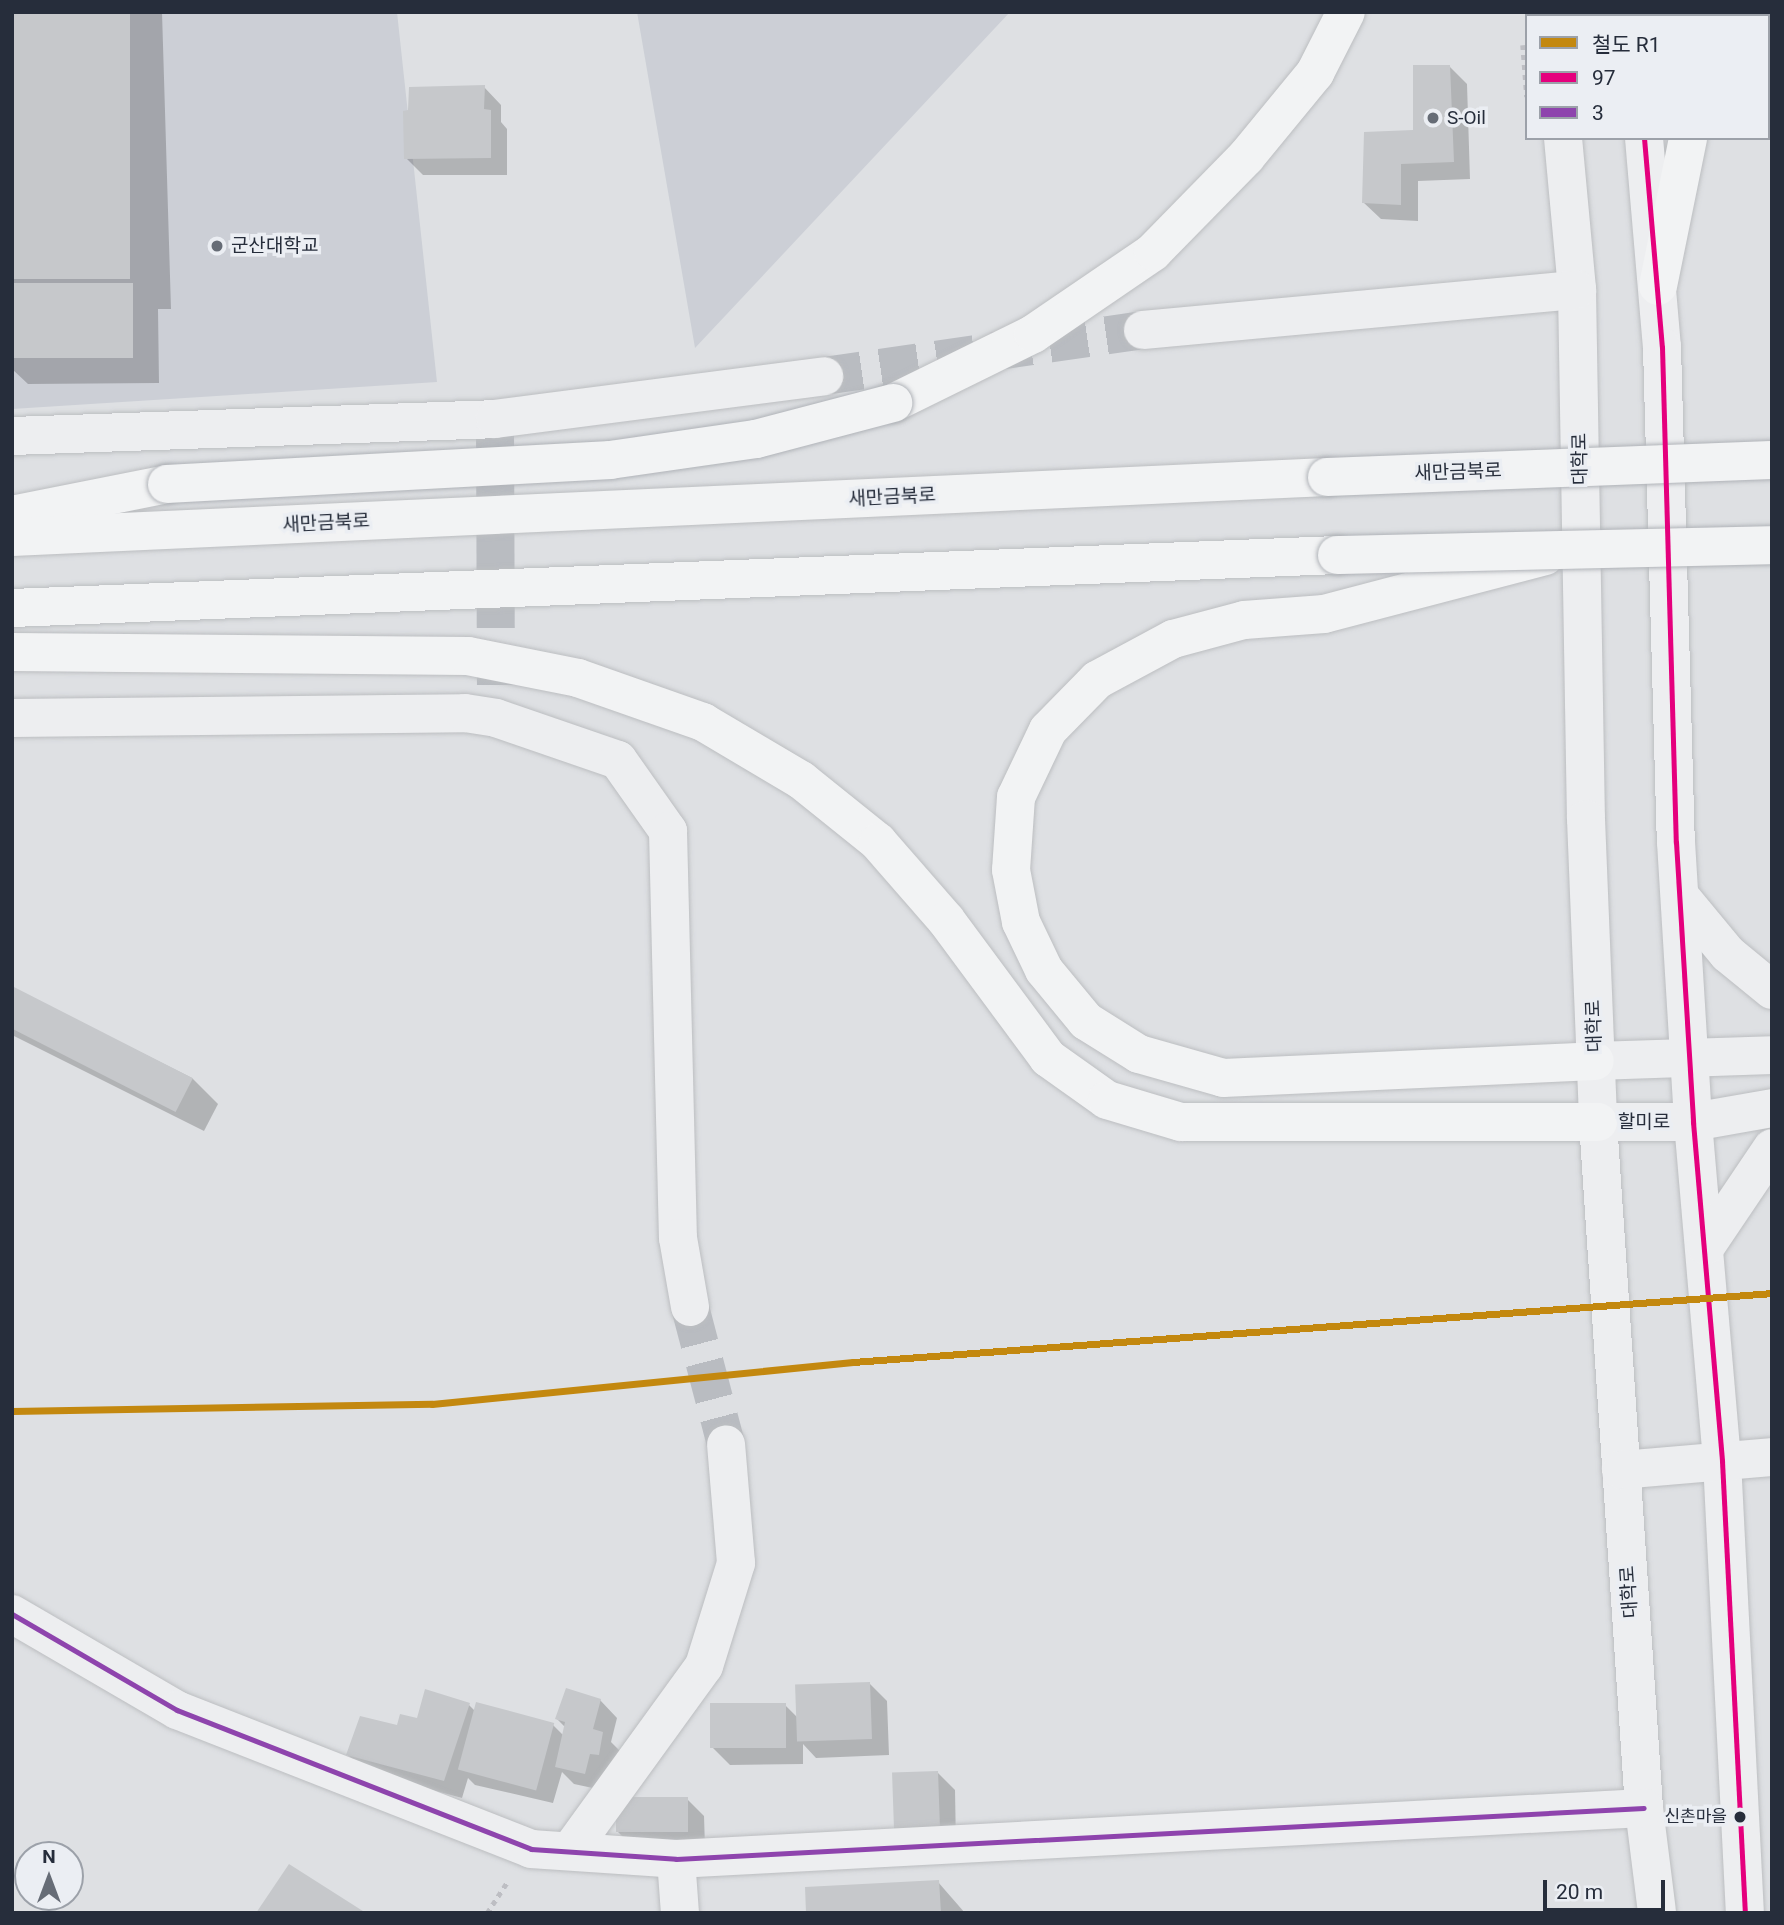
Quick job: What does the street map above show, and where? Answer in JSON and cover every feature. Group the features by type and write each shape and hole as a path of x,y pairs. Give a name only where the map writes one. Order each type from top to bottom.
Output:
{"highway":[{"path":"12,515 167,484 610,460 755,439 893,404 1033,334 1153,252 1246,157 1306,84 1346,12"},
{"path":"1658,286 1688,140"},
{"path":"1716,462 1772,450"},
{"name":"새만금북로","path":"12,537 1327,477 1772,460"},
{"path":"12,608 1337,555 1772,545"},
{"path":"1572,549 1324,614 1244,621 1173,639 1097,680 1048,730 1016,797 1011,870 1021,922 1044,970 1086,1021 1139,1055 1223,1078 1595,1061"},
{"path":"12,652 468,656 578,678 703,722 801,780 878,842 946,920 1048,1058 1107,1100 1181,1122 1598,1122"}],"street":[{"name":"대학로","path":"1563,140 1577,290 1586,819 1598,1122 1644,1808 1657,1913"},
{"path":"1644,140 1658,286 1680,897 1693,1122 1706,1246 1722,1461 1745,1913"},
{"path":"1143,330 1577,290"},
{"path":"12,436 495,419 824,376"},
{"path":"12,718 466,713 496,718 618,760 668,831 678,1238 690,1307"},
{"path":"1680,897 1728,954 1772,990"},
{"path":"1595,1061 1691,1060 1772,1055"},
{"name":"할미로","path":"1598,1122 1693,1122 1772,1108"},
{"path":"1706,1246 1772,1147"},
{"path":"570,1851 704,1666 736,1563 726,1444"},
{"path":"1621,1470 1772,1457"},
{"path":"12,1614 177,1710 530,1849 676,1859 1644,1808"},
{"path":"676,1859 680,1913"}],"shaded area":[{"name":"군산대학교","path":"12,12 397,12 437,382 12,409"},
{"path":"637,12 1010,12 695,348"}],"building":[{"path":"12,12 130,12 130,279 12,279"},
{"path":"1413,65 1450,65 1454,162 1401,164 1401,205 1362,203 1364,132 1413,130"},
{"path":"485,85 484,109 491,110 491,158 404,159 403,111 408,110 409,87"},
{"path":"12,283 133,283 133,358 12,358"},
{"path":"12,986 193,1078 176,1112 12,1029"},
{"path":"870,1682 872,1739 797,1742 795,1685"},
{"path":"566,1688 601,1699 593,1729 603,1732 599,1755 590,1754 585,1774 555,1767 565,1722 555,1719"},
{"path":"425,1689 470,1703 444,1781 346,1755 360,1716 397,1725 400,1714 417,1718"},
{"path":"476,1702 554,1723 536,1791 458,1770"},
{"path":"710,1703 786,1703 786,1748 710,1748"},
{"path":"938,1771 940,1829 894,1831 892,1773"},
{"path":"616,1797 688,1797 688,1832 616,1832"},
{"path":"289,1864 366,1913 256,1913"},
{"path":"939,1880 941,1913 806,1913 805,1887"}],"tunnel":[{"path":"824,376 1143,330"},
{"path":"495,419 496,718"},
{"path":"690,1307 726,1444"}],"rail line":[{"name":"R1","path":"12,1411 432,1404 853,1362 1772,1293"}],"transit line":[{"name":"97","path":"1644,140 1662,347 1676,842 1693,1122 1722,1461 1745,1913"},
{"name":"3","path":"12,1614 177,1710 531,1849 676,1859 1644,1808"}],"place":[{"name":"S-Oil","path":"1433,118"},
{"name":"군산대학교","path":"217,246"},
{"name":"신촌마을","path":"1740,1817"}]}
